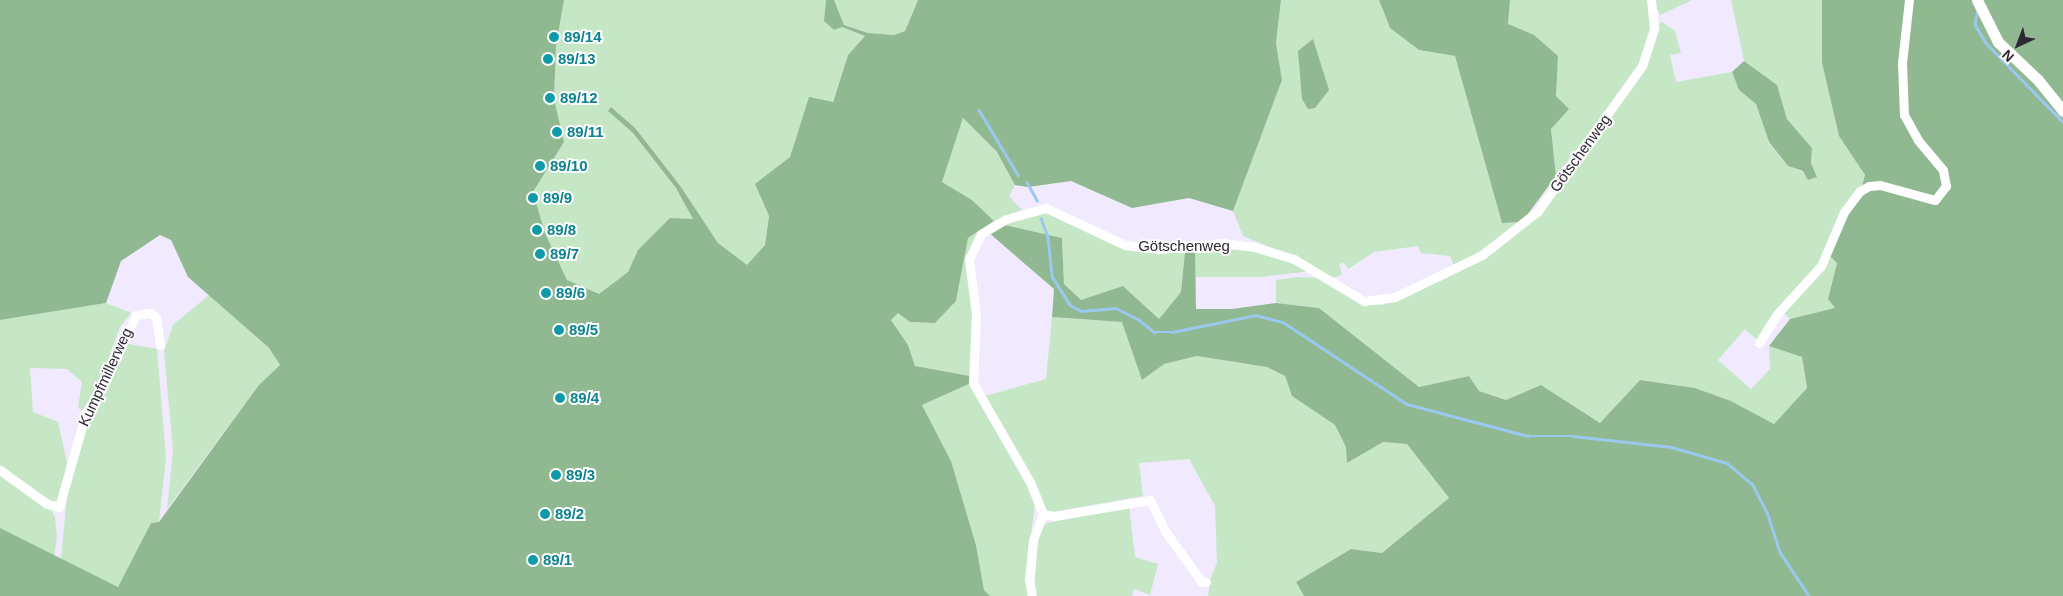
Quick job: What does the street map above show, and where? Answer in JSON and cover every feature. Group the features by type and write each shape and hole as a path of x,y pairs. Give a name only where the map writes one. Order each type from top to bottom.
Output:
{"street":[{"name":"Götschenweg","path":"1043,514 1030,482 973,383 976,314 969,258 981,234 1006,219 1046,208 1125,244 1159,249 1222,243 1254,248 1294,258 1364,301 1395,297 1482,255 1538,211 1642,66 1654,28 1651,0"},
{"path":"1759,343 1777,314 1821,266 1844,212 1860,191 1869,186 1880,186 1935,200 1946,186 1943,170 1918,140 1904,115 1902,63 1909,0"},
{"path":"1977,0 1984,16 2004,49 2038,80 2063,111"},
{"name":"Kumpfmillerweg","path":"0,470 47,504 59,507 86,413 105,381 136,316 150,313 156,317 161,331 160,345"},
{"path":"1032,596 1029,579 1033,540 1043,514 1054,516 1150,500 1165,530 1201,581 1206,582"}],"green space":[{"path":"0,0 564,0 556,46 554,99 564,142 533,192 545,233 567,280 599,294 628,272 638,250 670,218 693,219 676,188 633,133 608,111 611,107 636,129 681,187 718,243 747,265 765,245 769,216 755,184 790,157 809,97 833,102 848,55 865,36 842,27 834,30 824,21 826,0 834,0 844,25 868,33 894,35 905,31 918,0 1281,0 1276,43 1282,80 1233,211 1189,198 1132,208 1071,181 1028,187 1015,185 997,152 963,118 942,182 972,200 994,221 968,238 956,301 935,323 910,322 898,313 891,320 908,345 915,366 970,376 971,383 922,405 951,461 976,545 984,590 990,596 0,596 0,528 118,587 151,523 159,522 259,385 280,365 269,348 188,277 171,240 160,235 121,261 106,303 0,320"},
{"path":"564,0 826,0 824,21 834,30 842,27 865,36 848,55 832,103 809,98 790,157 756,184 769,216 765,245 747,266 718,243 681,187 636,129 608,111 633,133 676,188 693,219 638,250 628,272 599,295 567,280 545,233 533,192 564,142 554,99 556,46"},
{"path":"834,0 918,0 905,31 894,35 868,33 844,25"},
{"path":"1281,0 1379,0 1390,28 1419,50 1455,56 1502,223 1522,222 1455,268 1450,256 1421,253 1418,246 1374,252 1348,269 1344,263 1339,264 1342,274 1332,279 1306,262 1243,236 1233,211 1282,80 1276,43"},
{"path":"1379,0 1510,0 1508,24 1534,35 1558,56 1556,96 1569,109 1551,129 1556,176 1522,222 1502,223 1455,56 1419,50 1390,28"},
{"path":"1510,0 1647,0 1652,25 1644,57 1620,93 1556,176 1551,129 1558,56 1508,24"},
{"path":"1653,0 1692,0 1660,15"},
{"path":"1731,0 1822,0 1822,63 1839,136 1865,175 1862,187 1817,269 1766,323 1759,337 1756,339 1745,329 1718,360 1751,389 1770,369 1769,346 1802,357 1807,389 1774,424 1731,401 1695,388 1640,380 1600,423 1541,385 1506,400 1479,391 1469,376 1419,387 1319,308 1276,303 1276,280 1298,277 1317,278 1358,302 1382,305 1447,278 1484,257 1526,226 1587,147 1600,135 1605,122 1641,71 1653,46 1656,25 1662,22 1675,31 1681,53 1670,55 1676,82 1732,72 1739,90 1756,104 1769,143 1788,166 1817,177 1811,163 1812,148 1787,119 1777,86 1744,61"},
{"path":"1822,0 2063,0 2063,596 1304,596 1296,582 1351,549 1382,553 1449,498 1407,444 1383,442 1347,463 1346,447 1335,425 1292,396 1285,376 1267,367 1197,356 1164,364 1142,380 1122,322 1052,317 1054,289 988,232 1000,224 1062,238 1064,284 1081,300 1123,286 1159,319 1181,292 1185,251 1195,250 1196,309 1232,309 1276,303 1319,308 1419,387 1469,376 1479,391 1506,400 1541,385 1600,423 1640,380 1695,388 1731,401 1774,424 1807,388 1802,357 1769,346 1790,319 1835,308 1828,299 1837,263 1829,255 1839,227 1860,194 1865,175 1839,136 1822,63"},
{"path":"1313,39 1329,90 1315,108 1308,109 1302,99 1298,51"},
{"path":"1744,61 1777,85 1787,119 1812,148 1811,163 1817,177 1808,180 1803,171 1788,166 1769,142 1756,104 1739,90 1732,72"},
{"path":"963,118 997,152 1008,168 1015,185 1009,196 1022,210 994,221 972,200 941,182"},
{"path":"1035,212 1051,214 1118,247 1185,251 1181,292 1159,319 1123,286 1081,301 1064,284 1062,238 1000,224"},
{"path":"977,232 967,259 972,311 970,376 915,366 908,345 891,320 898,313 910,322 935,323 956,301 968,238"},
{"path":"1229,249 1266,253 1291,261 1312,271 1262,277 1195,277 1195,250"},
{"path":"1829,255 1837,263 1828,299 1836,308 1790,319 1782,311"},
{"path":"209,295 269,348 280,365 259,385 167,509 173,450 164,351 173,325"},
{"path":"106,303 131,313 120,327 100,382 82,411 78,407 82,382 67,369 30,368 33,412 58,422 67,463 59,501 51,501 0,466 0,320"},
{"path":"1052,317 1122,322 1164,364 1197,356 1268,367 1285,376 1292,396 1335,425 1346,447 1383,442 1407,444 1449,498 1382,553 1351,549 1296,582 1304,596 1208,596 1210,579 1217,563 1215,506 1189,459 1139,463 1143,496 1048,513 981,397 1046,379"},
{"path":"123,343 157,349 166,458 159,522 151,523 118,588 61,560 68,485 86,418 113,376"},
{"path":"971,383 1022,473 1035,504 1027,567 1029,596 990,596 984,590 976,545 951,461 922,405"},
{"path":"0,474 51,509 55,517 57,537 54,557 0,528"},
{"path":"1129,505 1135,557 1158,564 1150,595 1134,589 1132,596 1034,596 1039,525"}],"waterway":[{"path":"1978,10 1975,24 1986,43 2063,122"},
{"path":"979,110 1018,175"},
{"path":"1027,182 1037,200"},
{"path":"1041,218 1048,237 1052,276 1070,305 1082,311 1116,308 1138,319 1154,332 1172,332 1256,315 1283,322 1407,404 1528,436 1573,436 1671,447 1727,463 1753,485 1768,515 1780,552 1809,596"}],"place":[{"name":"89/14","path":"554,37"},
{"name":"89/13","path":"548,59"},
{"name":"89/12","path":"550,98"},
{"name":"89/11","path":"557,132"},
{"name":"89/10","path":"540,166"},
{"name":"89/9","path":"533,198"},
{"name":"89/8","path":"537,230"},
{"name":"89/7","path":"540,254"},
{"name":"89/6","path":"546,293"},
{"name":"89/5","path":"559,330"},
{"name":"89/4","path":"560,398"},
{"name":"89/3","path":"556,475"},
{"name":"89/2","path":"545,514"},
{"name":"89/1","path":"533,560"}]}
